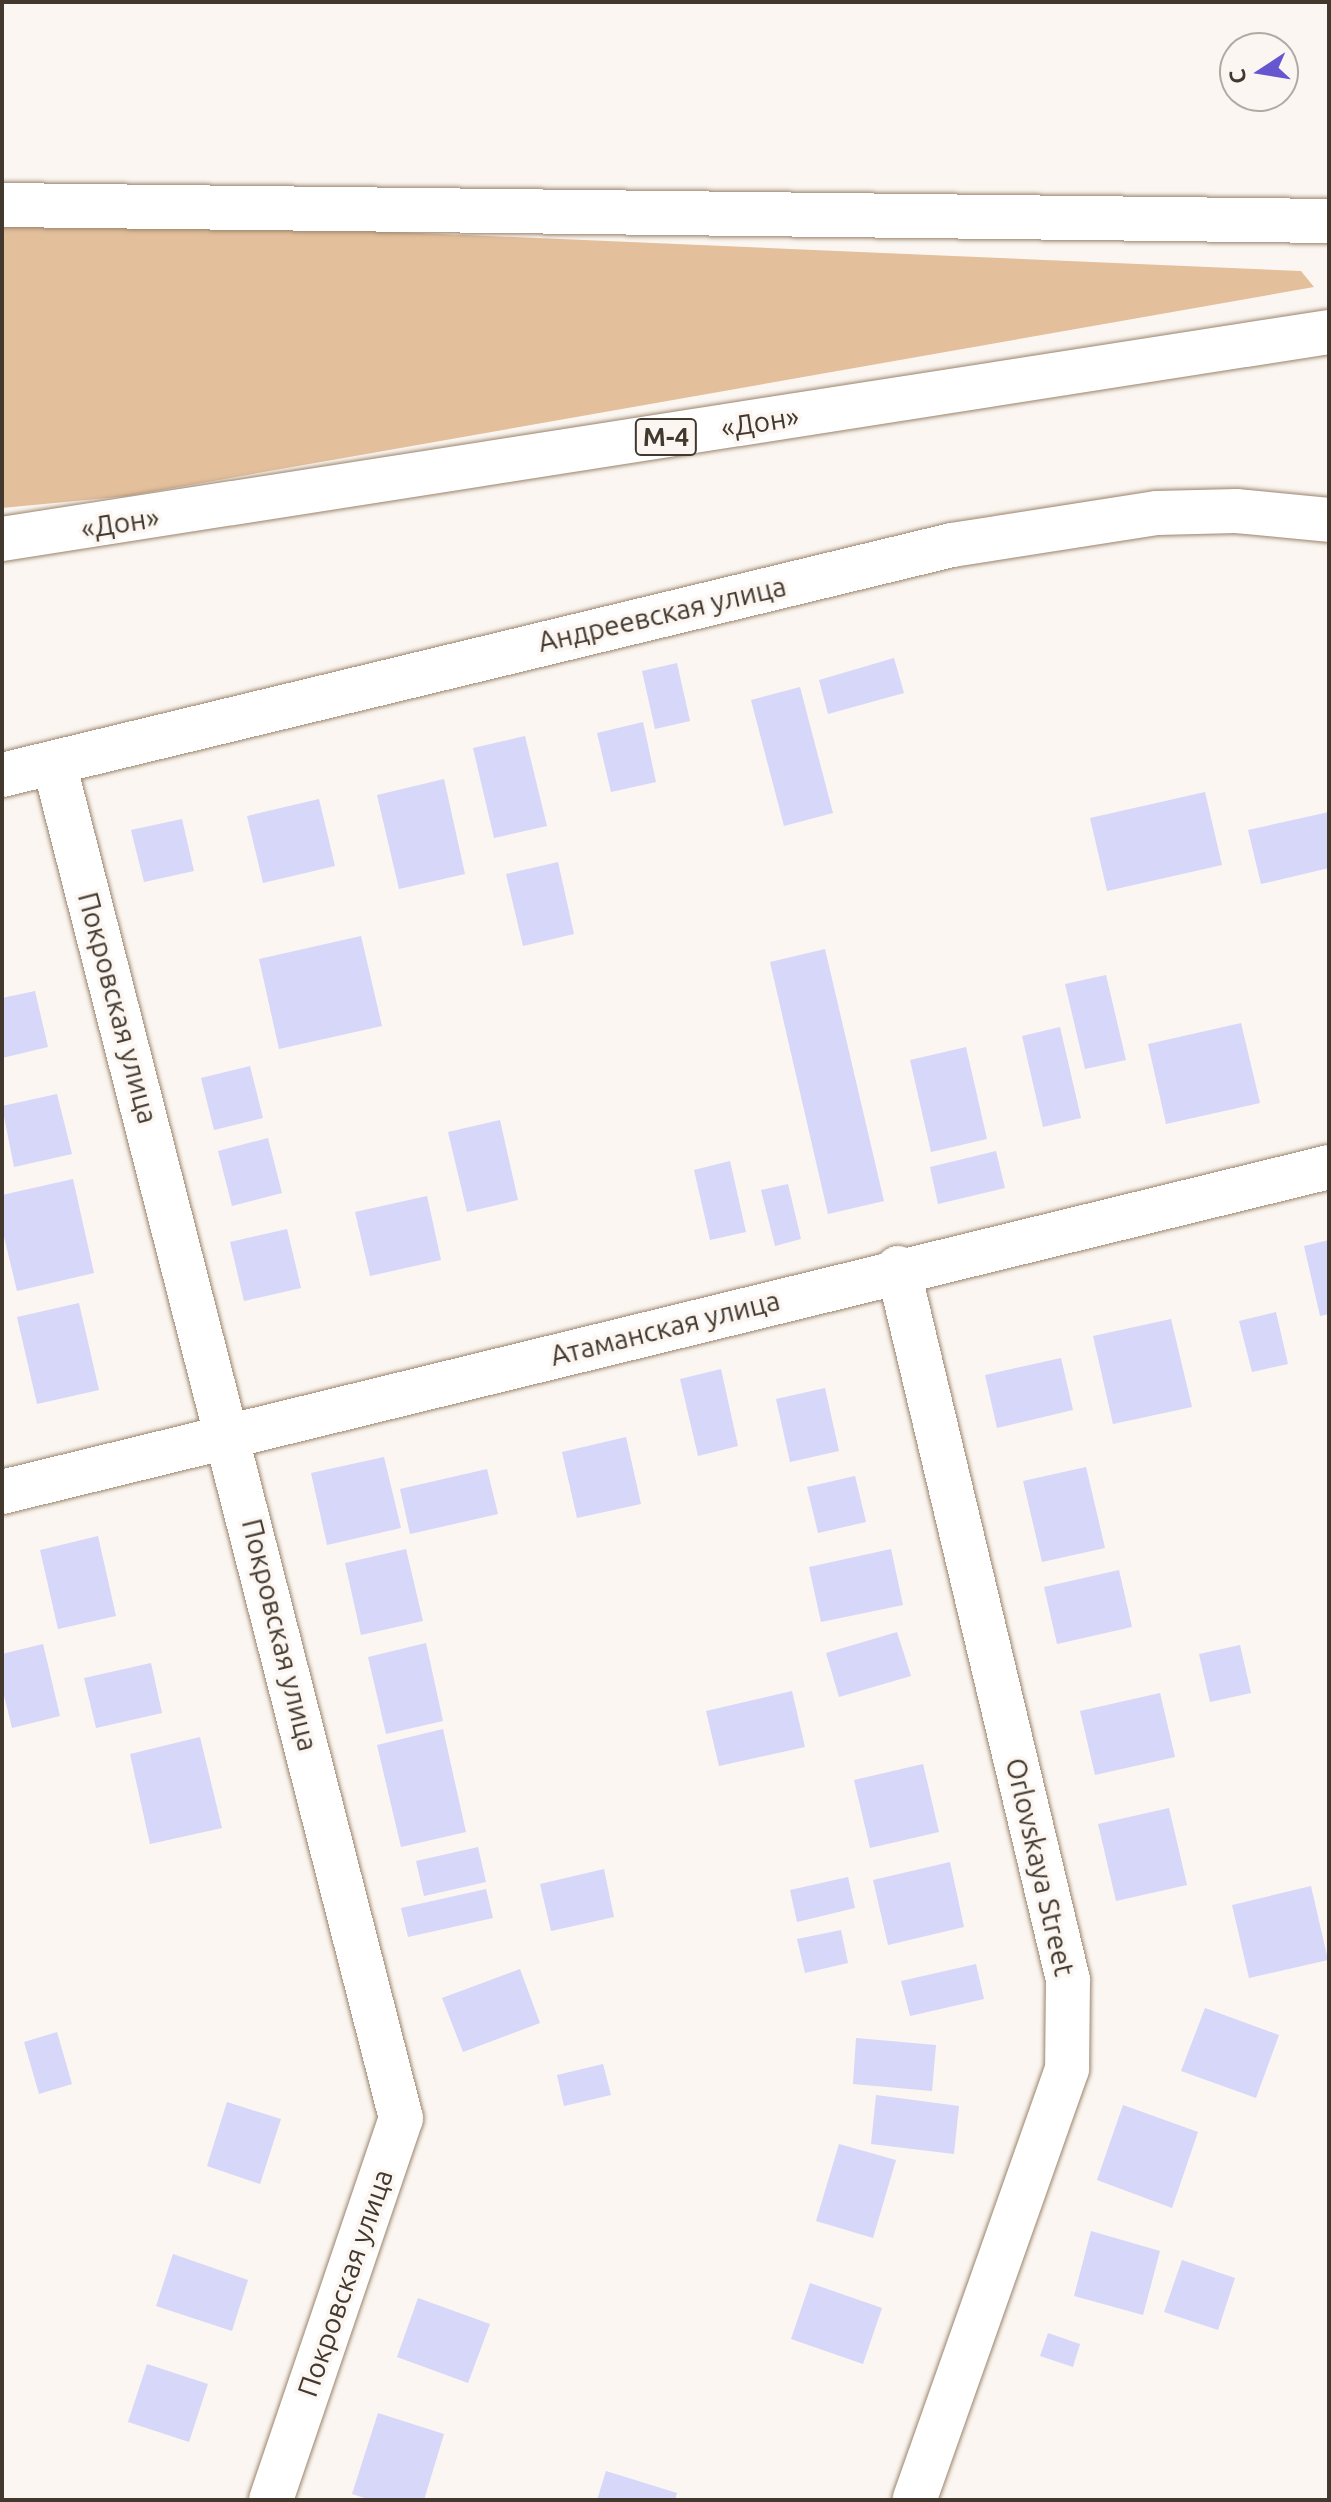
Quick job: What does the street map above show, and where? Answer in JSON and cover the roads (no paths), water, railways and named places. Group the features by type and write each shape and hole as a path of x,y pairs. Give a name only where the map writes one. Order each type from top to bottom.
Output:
{"main road":[{"path":"2,205 1329,221"},
{"name":"«Дон»","path":"2,539 1329,332"},
{"name":"Андреевская улица","path":"2,775 952,545 1157,513 1236,511 1329,520"},
{"name":"Покровская улица","path":"54,763 230,1438 401,2118 271,2500"},
{"name":"Атаманская улица","path":"2,1492 230,1438 898,1268 1329,1167"},
{"name":"Orlovskaya Street","path":"898,1268 1068,1980 1067,2069 914,2500"}]}
